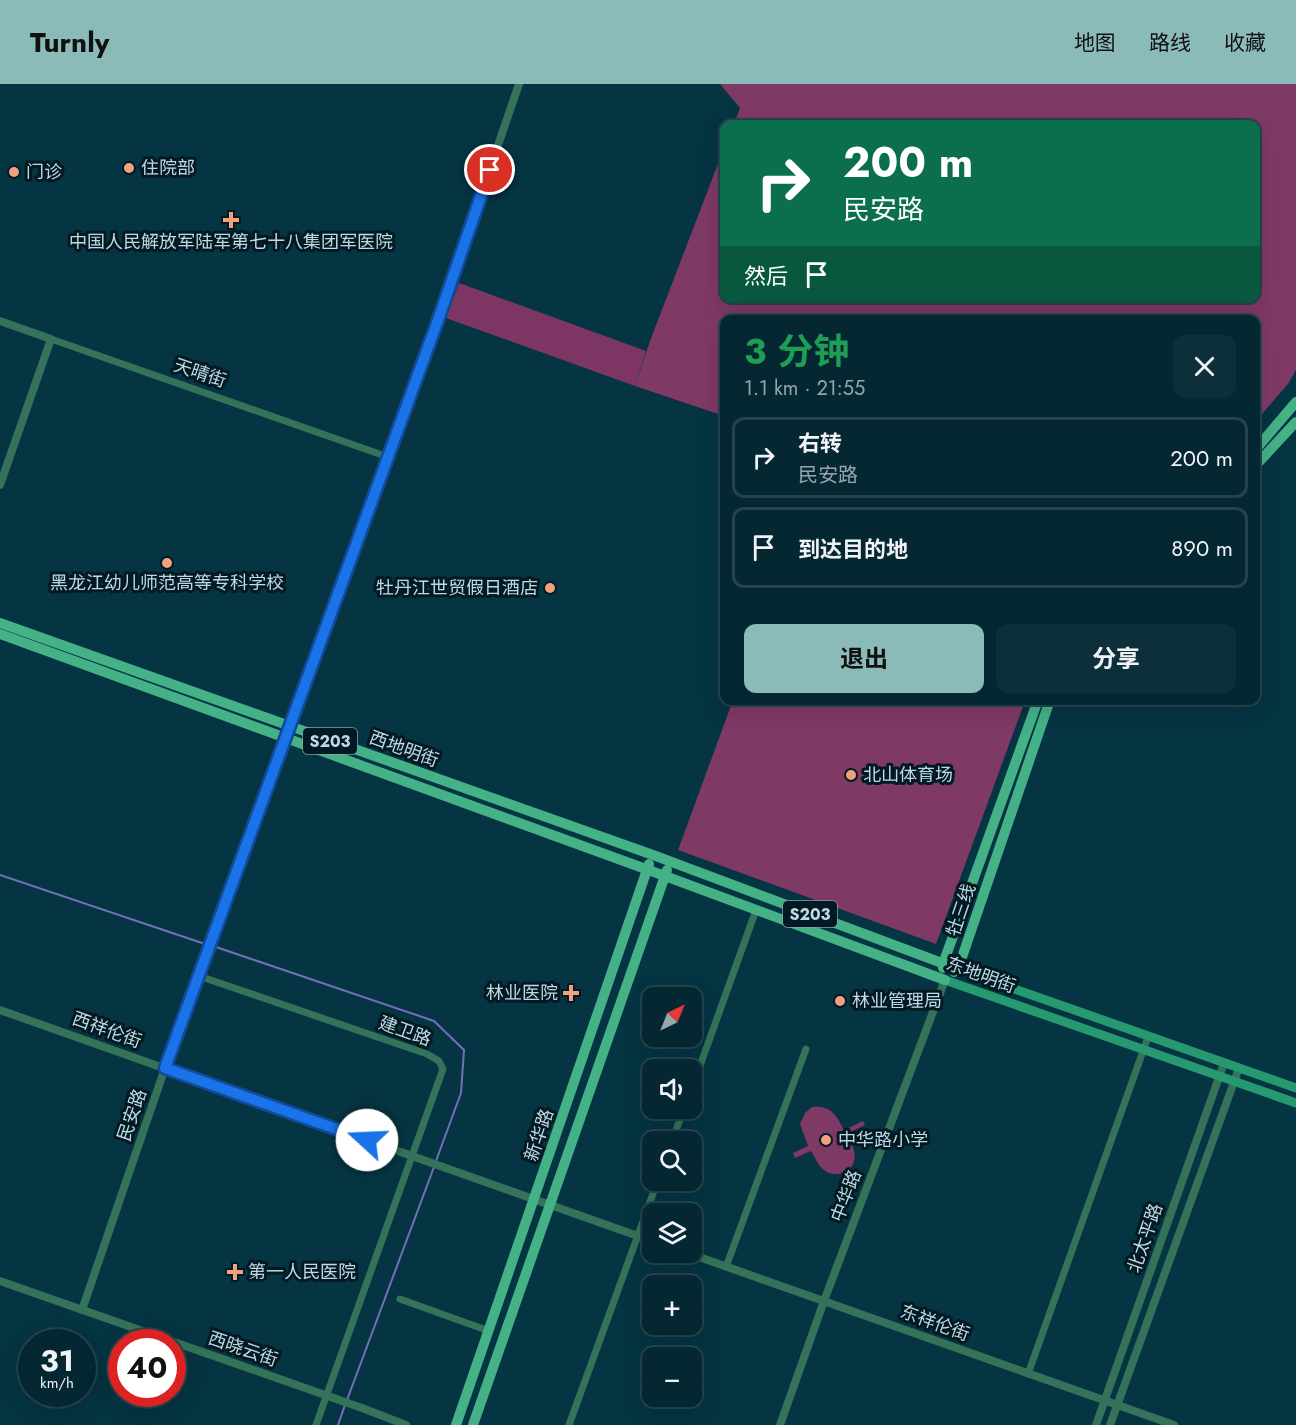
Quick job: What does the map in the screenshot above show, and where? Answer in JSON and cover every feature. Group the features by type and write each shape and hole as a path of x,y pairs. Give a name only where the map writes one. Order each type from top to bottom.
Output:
{"main road":[{"path":"1260,443 1296,402"},
{"path":"1260,461 1296,422"},
{"name":"西地明街","path":"0,623 661,858"},
{"name":"西地明街","path":"0,634 656,873"},
{"name":"牡三线","path":"945,980 943,964 1036,705"},
{"name":"牡三线","path":"958,969 1048,705"},
{"path":"473,1425 542,1202 661,858"},
{"name":"东地明街","path":"661,858 943,964 1296,1088"},
{"name":"新华路","path":"456,1425 489,1331 542,1202 661,858"},
{"name":"东地明街","path":"656,873 945,980 1296,1103"},
{"path":"945,980 958,969"}],"street":[{"name":"民安路","path":"82,1310 165,1068 438,320 519,84"},
{"name":"天晴街","path":"0,321 388,457"},
{"path":"0,484 51,339"},
{"path":"702,1060 756,910"},
{"name":"建卫路","path":"199,976 427,1054 439,1061 442,1069 316,1425"},
{"name":"中华路","path":"780,1425 824,1301 945,980"},
{"name":"西祥伦街","path":"0,1010 542,1202"},
{"path":"1028,1374 1148,1037"},
{"path":"726,1267 806,1049"},
{"name":"北太平路","path":"1096,1425 1224,1063"},
{"name":"北太平路","path":"1110,1425 1239,1068"},
{"path":"569,1425 654,1191"},
{"path":"542,1202 642,1237"},
{"name":"东祥伦街","path":"702,1258 1174,1425"},
{"name":"西晓云街","path":"0,1281 327,1395 406,1425"},
{"path":"400,1299 489,1331"}],"shaded area":[{"path":"720,84 1296,84 1296,370 1288,384 1260,416 1260,315 720,315 720,415 635,386 720,158 720,303 1260,303 1260,120 736,120 740,108"},
{"path":"459,283 646,351 635,386 446,318"},
{"name":"北山体育场","path":"731,705 1024,705 936,944 678,850"},
{"path":"812,1107 828,1109 844,1130 863,1121 865,1125 846,1134 855,1157 850,1168 841,1174 824,1170 811,1151 795,1158 793,1153 808,1146 800,1124 805,1113"}],"waterway":[{"path":"0,875 208,945"},
{"path":"213,946 434,1021 464,1050 461,1093 436,1161"},
{"path":"347,1400 434,1167"},
{"path":"338,1425 345,1405"}],"place":[{"name":"住院部","path":"129,168"},
{"name":"门诊","path":"14,172"},
{"name":"中国人民解放军陆军第七十八集团军医院","path":"231,220"},
{"name":"黑龙江幼儿师范高等专科学校","path":"167,563"},
{"name":"牡丹江世贸假日酒店","path":"550,588"},
{"name":"北山体育场","path":"851,775"},
{"name":"林业医院","path":"571,993"},
{"name":"林业管理局","path":"840,1001"},
{"name":"中华路小学","path":"826,1140"},
{"name":"第一人民医院","path":"235,1272"}],"route":[{"path":"367,1140 165,1068 287,738 490,170"}]}
